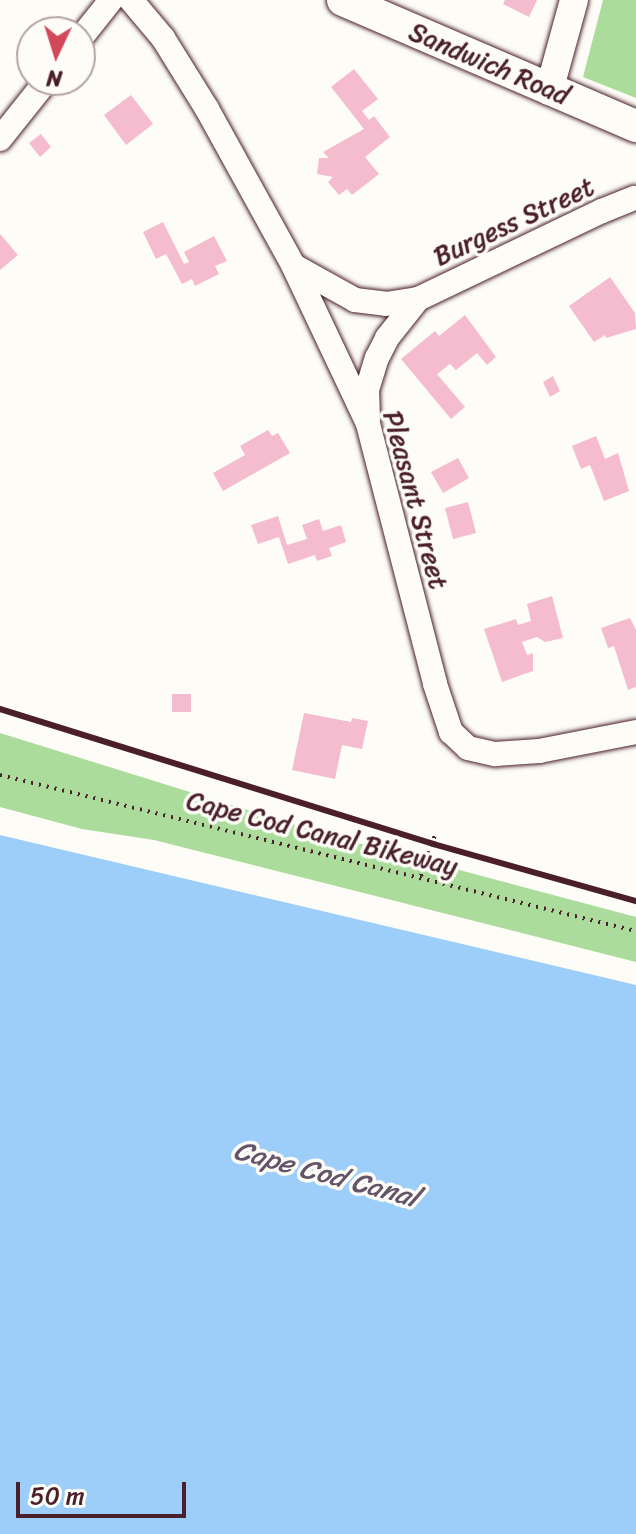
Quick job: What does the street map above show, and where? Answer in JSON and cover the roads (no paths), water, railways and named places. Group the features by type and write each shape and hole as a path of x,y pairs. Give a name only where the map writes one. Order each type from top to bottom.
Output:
{"main road":[{"name":"Sandwich Road","path":"343,0 636,126"}],"street":[{"path":"96,19 111,0"},
{"name":"Pleasant Street","path":"131,0 163,38 207,109 293,265 368,424 451,732 468,748 495,754 539,751 636,732"},
{"path":"549,91 574,0"},
{"path":"0,139 34,96"},
{"name":"Burgess Street","path":"293,265 355,300 386,304 418,299 602,211 636,199"},
{"name":"Burgess Street","path":"368,424 367,390 377,358 387,338 418,299"}],"water":[{"name":"Cape Cod Canal","path":"0,835 636,985 636,1534 0,1534"}],"railway":[{"path":"0,709 433,844 636,901"}]}
